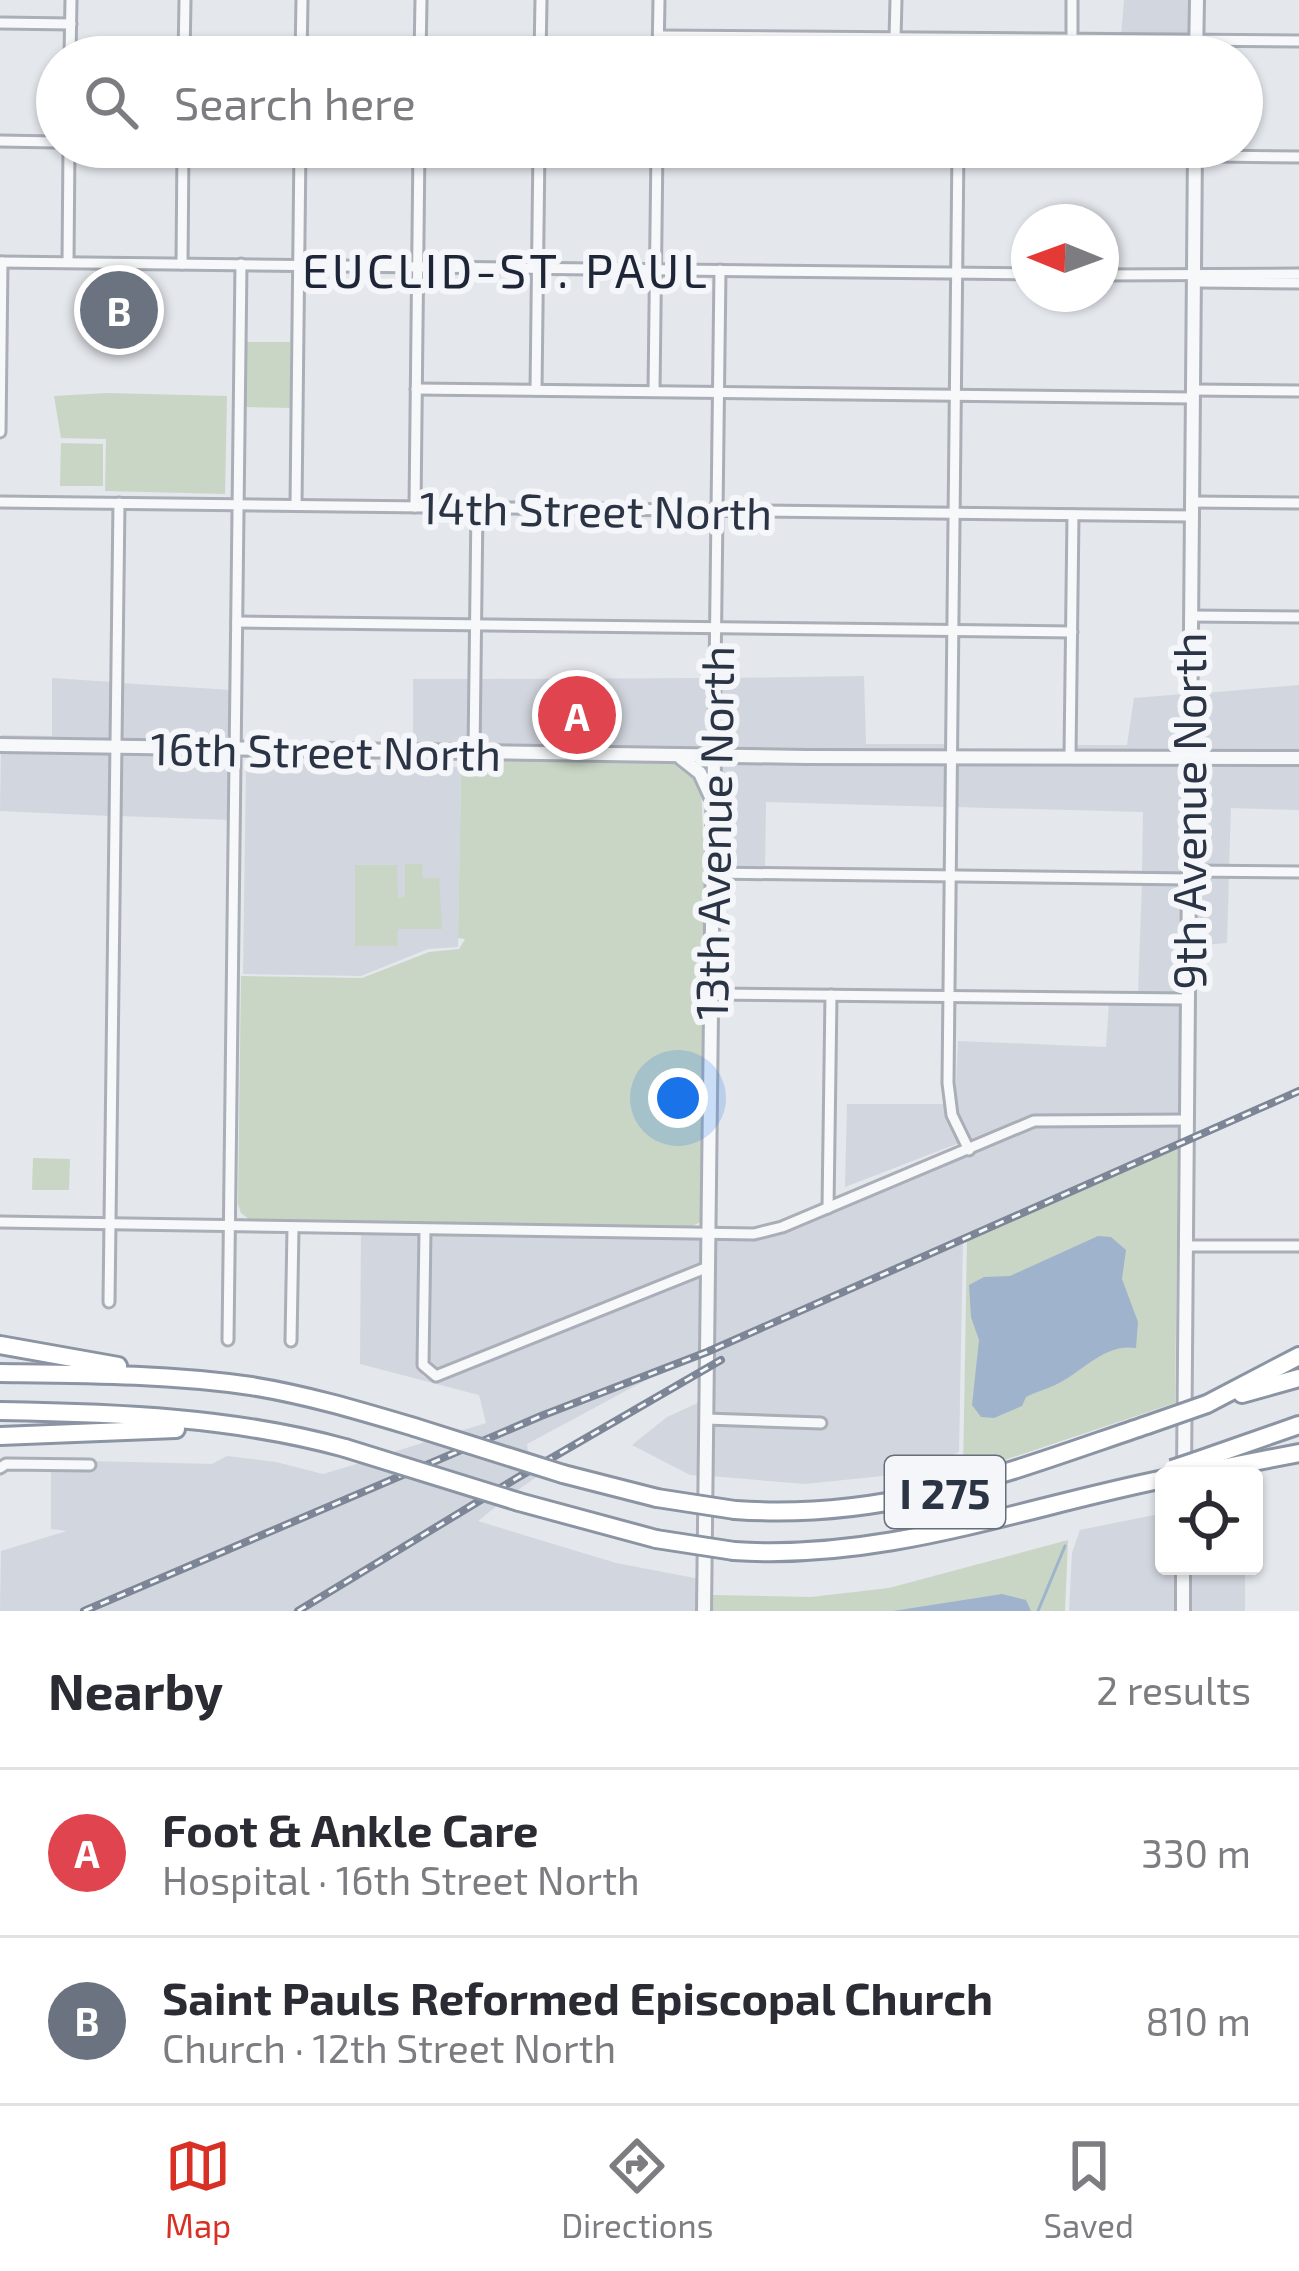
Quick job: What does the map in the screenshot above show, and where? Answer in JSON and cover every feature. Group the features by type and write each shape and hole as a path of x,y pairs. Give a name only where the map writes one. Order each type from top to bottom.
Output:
{"highway":[{"path":"0,1345 184,1379"},
{"path":"1207,1404 1299,1356"},
{"name":"I 275","path":"0,1373 184,1379 278,1391 657,1498 735,1510 797,1513 892,1504 963,1488 1207,1404 1299,1378"},
{"name":"I 275","path":"0,1411 194,1419 309,1438 656,1539 734,1550 798,1553 887,1544 1155,1479"},
{"name":"I 275","path":"1194,1467 1299,1425"},
{"path":"0,1436 152,1428 309,1438"},
{"path":"1213,1467 1299,1453"}],"street":[{"path":"70,36 71,0"},
{"path":"184,36 185,0"},
{"path":"301,36 302,0"},
{"path":"420,36 421,0"},
{"path":"540,36 541,0"},
{"path":"658,36 659,0"},
{"path":"896,0 896,36"},
{"path":"1072,0 1072,36"},
{"path":"1196,36 1197,0"},
{"path":"0,23 70,24"},
{"path":"1263,41 1299,41"},
{"path":"0,141 36,142"},
{"path":"1263,155 1299,157"},
{"path":"68,262 69,168"},
{"path":"182,264 183,168"},
{"path":"296,505 300,168"},
{"path":"415,507 419,168"},
{"path":"536,390 539,168"},
{"path":"654,392 657,168"},
{"path":"958,168 950,1102 969,1150"},
{"name":"9th Avenue North","path":"1182,1467 1196,168"},
{"path":"0,432 1,262 1011,274"},
{"path":"228,1340 241,264"},
{"name":"13th Avenue North","path":"704,1611 720,270"},
{"path":"1119,275 1299,274"},
{"path":"1193,277 1201,282 1299,283"},
{"path":"416,388 956,395 1299,391"},
{"name":"14th Street North","path":"0,502 1073,514 1299,503"},
{"path":"109,1302 119,503"},
{"path":"474,752 477,507"},
{"path":"1070,755 1073,514"},
{"path":"1190,616 1299,617"},
{"path":"237,622 1072,632"},
{"name":"16th Street North","path":"0,745 1299,758"},
{"path":"674,754 700,773 714,802"},
{"path":"713,873 1299,872"},
{"path":"712,994 1187,999"},
{"path":"828,1208 831,995"},
{"path":"0,1222 769,1232 1021,1125 1058,1118 1186,1120"},
{"path":"291,1341 293,1228"},
{"path":"425,1230 425,1371 443,1375 708,1267"},
{"path":"1186,1246 1299,1246"},
{"path":"706,1419 821,1423"},
{"path":"0,1468 6,1464 90,1465"},
{"path":"1183,1575 1183,1611"}],"shaded area":[{"path":"1124,0 1193,0 1192,36 1121,36"},
{"path":"864,676 866,744 948,744 947,750 719,751 720,678"},
{"path":"52,678 112,682 111,742 1,741 1,735 52,736"},
{"path":"711,678 710,748 479,746 479,679"},
{"path":"413,679 470,679 469,746 413,746"},
{"path":"121,683 231,690 231,744 121,743"},
{"path":"1299,685 1299,754 1193,753 1194,694"},
{"path":"1184,694 1184,753 1075,751 1075,745 1127,745 1134,698"},
{"path":"1,749 111,751 110,816 0,811"},
{"path":"120,751 231,752 230,820 120,816"},
{"path":"947,758 947,807 766,802 765,867 718,868 719,759"},
{"path":"957,758 1184,761 1184,875 1142,874 1143,812 956,807"},
{"path":"1193,761 1299,762 1299,810 1231,808 1229,867 1194,867"},
{"path":"252,763 461,767 458,947 428,949 361,976 243,974 246,768"},
{"path":"1194,875 1229,875 1227,943 1192,946"},
{"path":"1142,882 1184,883 1182,995 1138,994"},
{"path":"1109,1002 1182,1003 1181,1116 1045,1115 971,1145 955,1104 958,1041 1106,1047"},
{"path":"847,1104 946,1104 959,1143 845,1187"},
{"path":"1181,1124 1181,1144 963,1239 959,1452 911,1473 805,1484 710,1476 711,1423 824,1427 826,1420 711,1415 713,1238 755,1238 784,1231 1035,1125"},
{"path":"361,1233 420,1234 419,1365 429,1379 445,1378 703,1273 702,1350 527,1444 528,1451 558,1461 550,1467 454,1433 486,1423 479,1395 360,1364"},
{"path":"429,1234 704,1238 704,1264 435,1372 428,1364"},
{"path":"702,1401 701,1476 632,1445 667,1417"},
{"path":"441,1437 542,1473 511,1495 384,1455"},
{"path":"227,1456 323,1474 370,1460 503,1501 478,1521 616,1563 700,1579 699,1611 0,1611 1,1551 67,1531 51,1529 51,1469 90,1461 212,1464"},
{"path":"1155,1515 1155,1575 1179,1575 1178,1611 1069,1611 1072,1553 1080,1530"},
{"path":"1188,1575 1245,1575 1245,1611 1188,1611"}],"green space":[{"path":"245,342 290,342 290,408 245,407"},
{"path":"54,396 227,396 225,494 105,491 106,439 61,438"},
{"path":"61,443 103,444 103,486 60,486"},
{"path":"466,757 670,762 696,776 701,786 702,1213 693,1226 250,1220 241,1213 241,976 362,978 429,952 459,949 465,939 458,938 461,773"},
{"path":"405,864 422,864 423,878 439,878 442,929 398,929 397,946 355,946 355,865 397,865 398,898 405,897"},
{"path":"1178,1143 1175,1403 963,1474 967,1239"},
{"path":"33,1158 70,1159 69,1190 32,1190"},
{"path":"1068,1540 1065,1611 713,1611 713,1595 811,1597 889,1588"}],"water":[{"path":"1098,1236 1111,1237 1126,1250 1122,1279 1138,1322 1136,1348 1104,1354 1026,1397 1022,1406 994,1418 981,1417 972,1405 979,1340 971,1317 969,1285 984,1277 1010,1276"},
{"path":"1002,1594 1026,1600 1031,1611 893,1611"}],"waterway":[{"path":"1038,1611 1065,1546"}],"railway":[{"path":"84,1611 541,1416 707,1352 1299,1091"},
{"path":"298,1611 721,1360"}],"place":[{"name":"Saint Pauls Reformed Episcopal Church","path":"119,310"},
{"name":"Foot & Ankle Care","path":"577,715"}],"district":[{"name":"EUCLID-ST. PAUL","path":"506,269"}]}
